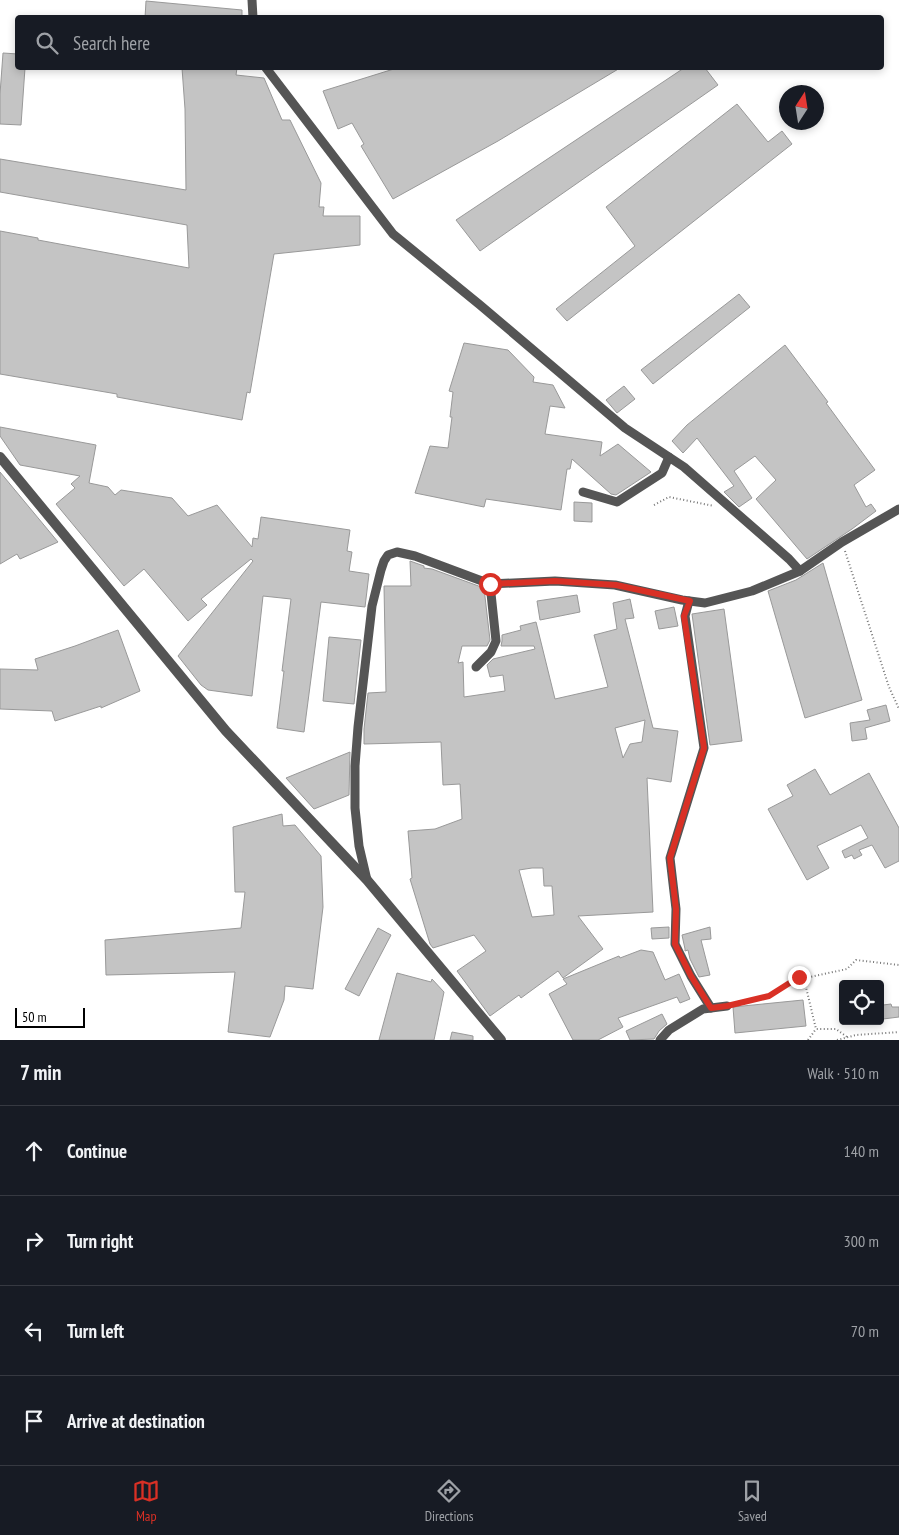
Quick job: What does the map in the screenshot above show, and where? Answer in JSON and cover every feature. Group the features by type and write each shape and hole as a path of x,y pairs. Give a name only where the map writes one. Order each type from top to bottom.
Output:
{"street":[{"path":"252,0 253,15"},
{"path":"268,70 393,234 625,428 684,467 789,559 800,571"},
{"path":"0,457 226,731 367,880 501,1040"},
{"path":"583,492 617,502 662,473 669,457"},
{"path":"367,880 359,846 355,808 355,766 372,606 384,561 388,555 397,552 415,556 490,584 555,581 616,585 690,601 705,602 752,591 800,571 842,542 899,509"},
{"path":"476,667 491,652 496,641 490,584"},
{"path":"690,601 684,616 704,748 670,858 676,909 675,944 691,976 711,1008"},
{"path":"660,1040 669,1030 703,1009 727,1006"}],"path":[{"path":"654,505 669,497 714,506 722,500"},
{"path":"842,542 889,687 899,709"},
{"path":"727,1006 769,996 799,977 802,979 847,968 856,960 899,965"},
{"path":"802,979 805,983 816,1029 808,1040"},
{"path":"816,1029 836,1029 847,1037"},
{"path":"837,1040 875,1033 899,1032"}],"building":[{"path":"146,1 242,10 242,15 145,15"},
{"path":"3,53 15,54 15,70 25,70 21,125 0,124"},
{"path":"182,70 237,70 236,75 264,78 282,120 290,120 321,183 319,207 324,207 323,216 360,216 360,245 274,254 250,393 247,392 242,420 117,397 117,394 0,374 0,231 38,238 38,240 189,268 187,225 0,192 0,159 186,190 185,109"},
{"path":"391,70 617,70 498,141 393,199 361,146 364,144 352,123 338,129 323,91"},
{"path":"681,70 707,70 718,85 480,251 456,220"},
{"path":"737,104 768,142 782,131 792,144 567,321 556,309 635,246 606,207"},
{"path":"739,294 750,307 653,384 641,370"},
{"path":"464,343 508,350 534,377 533,382 553,385 565,408 550,406 545,434 602,442 600,456 618,444 651,472 616,495 611,494 572,459 570,469 567,469 561,510 486,499 484,507 415,493 430,446 448,448 453,392 449,391"},
{"path":"785,345 828,402 826,403 875,470 854,485 866,507 871,504 876,511 807,559 756,499 776,480 755,456 734,471 752,498 739,507 724,492 734,486 697,438 683,453 672,441 687,425"},
{"path":"624,386 635,399 617,413 606,400"},
{"path":"0,427 96,445 89,483 108,487 115,495 121,490 172,498 188,516 217,505 252,547 253,538 258,539 261,517 350,530 347,551 352,552 349,571 369,574 365,607 321,602 304,732 277,728 291,599 263,596 252,696 208,690 201,685 178,656 253,561 251,559 201,599 207,605 188,621 144,569 124,586 56,504 75,488 71,484 80,476 20,465 0,436"},
{"path":"0,472 58,542 20,559 17,554 0,564"},
{"path":"574,502 592,503 592,522 574,521"},
{"path":"410,561 424,566 424,568 432,569 484,588 490,640 487,646 462,646 458,663 463,662 464,697 505,691 503,675 490,677 487,665 493,659 535,649 534,646 501,646 502,635 521,630 520,626 536,622 555,699 608,687 594,635 617,629 613,603 630,599 634,618 625,619 653,728 678,731 671,782 647,778 653,912 578,916 603,949 563,978 558,971 521,998 519,995 490,1016 457,971 486,951 474,935 433,948 430,944 410,879 412,878 408,831 435,829 462,819 460,784 443,785 441,742 364,744 368,693 386,692 384,586 411,586","holes":["645,720 642,742 630,744 623,758 615,728","543,868 544,886 552,886 554,915 532,917 519,870"]},
{"path":"823,563 862,700 805,718 768,591 796,580"},
{"path":"577,595 580,612 540,620 537,601"},
{"path":"674,607 678,626 659,629 655,611"},
{"path":"724,609 742,741 710,745 692,614"},
{"path":"118,630 140,691 101,708 101,706 55,721 52,711 0,709 0,669 38,670 35,659"},
{"path":"329,637 361,640 354,704 323,701"},
{"path":"886,705 890,721 865,728 867,739 852,741 850,723 870,720 867,710"},
{"path":"350,752 349,795 314,809 286,778"},
{"path":"815,769 830,795 869,773 899,828 899,861 885,868 872,845 859,850 862,855 854,859 852,855 845,858 842,851 868,838 861,825 817,846 829,868 807,880 768,809 793,796 787,785"},
{"path":"282,814 283,826 295,825 321,856 323,907 313,989 285,986 284,1000 270,1037 228,1032 235,972 106,975 105,940 241,928 245,892 235,892 233,827"},
{"path":"669,927 669,938 652,939 651,928"},
{"path":"710,927 711,939 701,940 710,975 699,977 690,959 688,950 685,951 682,935"},
{"path":"378,928 391,935 359,996 345,989"},
{"path":"641,950 653,952 665,980 679,974 690,999 680,1003 677,997 618,1018 623,1027 598,1040 573,1040 549,994 567,984 563,979 619,956 620,958"},
{"path":"397,973 431,982 432,979 444,992 434,1040 379,1040"},
{"path":"803,1000 806,1026 735,1033 733,1007"},
{"path":"891,1004 892,1007 899,1007 899,1017 884,1019 884,1005"},
{"path":"662,1014 667,1024 654,1039 630,1040 626,1031"},
{"path":"452,1032 473,1036 473,1040 450,1040"}],"route":[{"path":"490,584 555,581 616,585 690,601 684,616 704,748 670,858 676,909 675,944 691,976 711,1008 769,996 799,977"}]}
